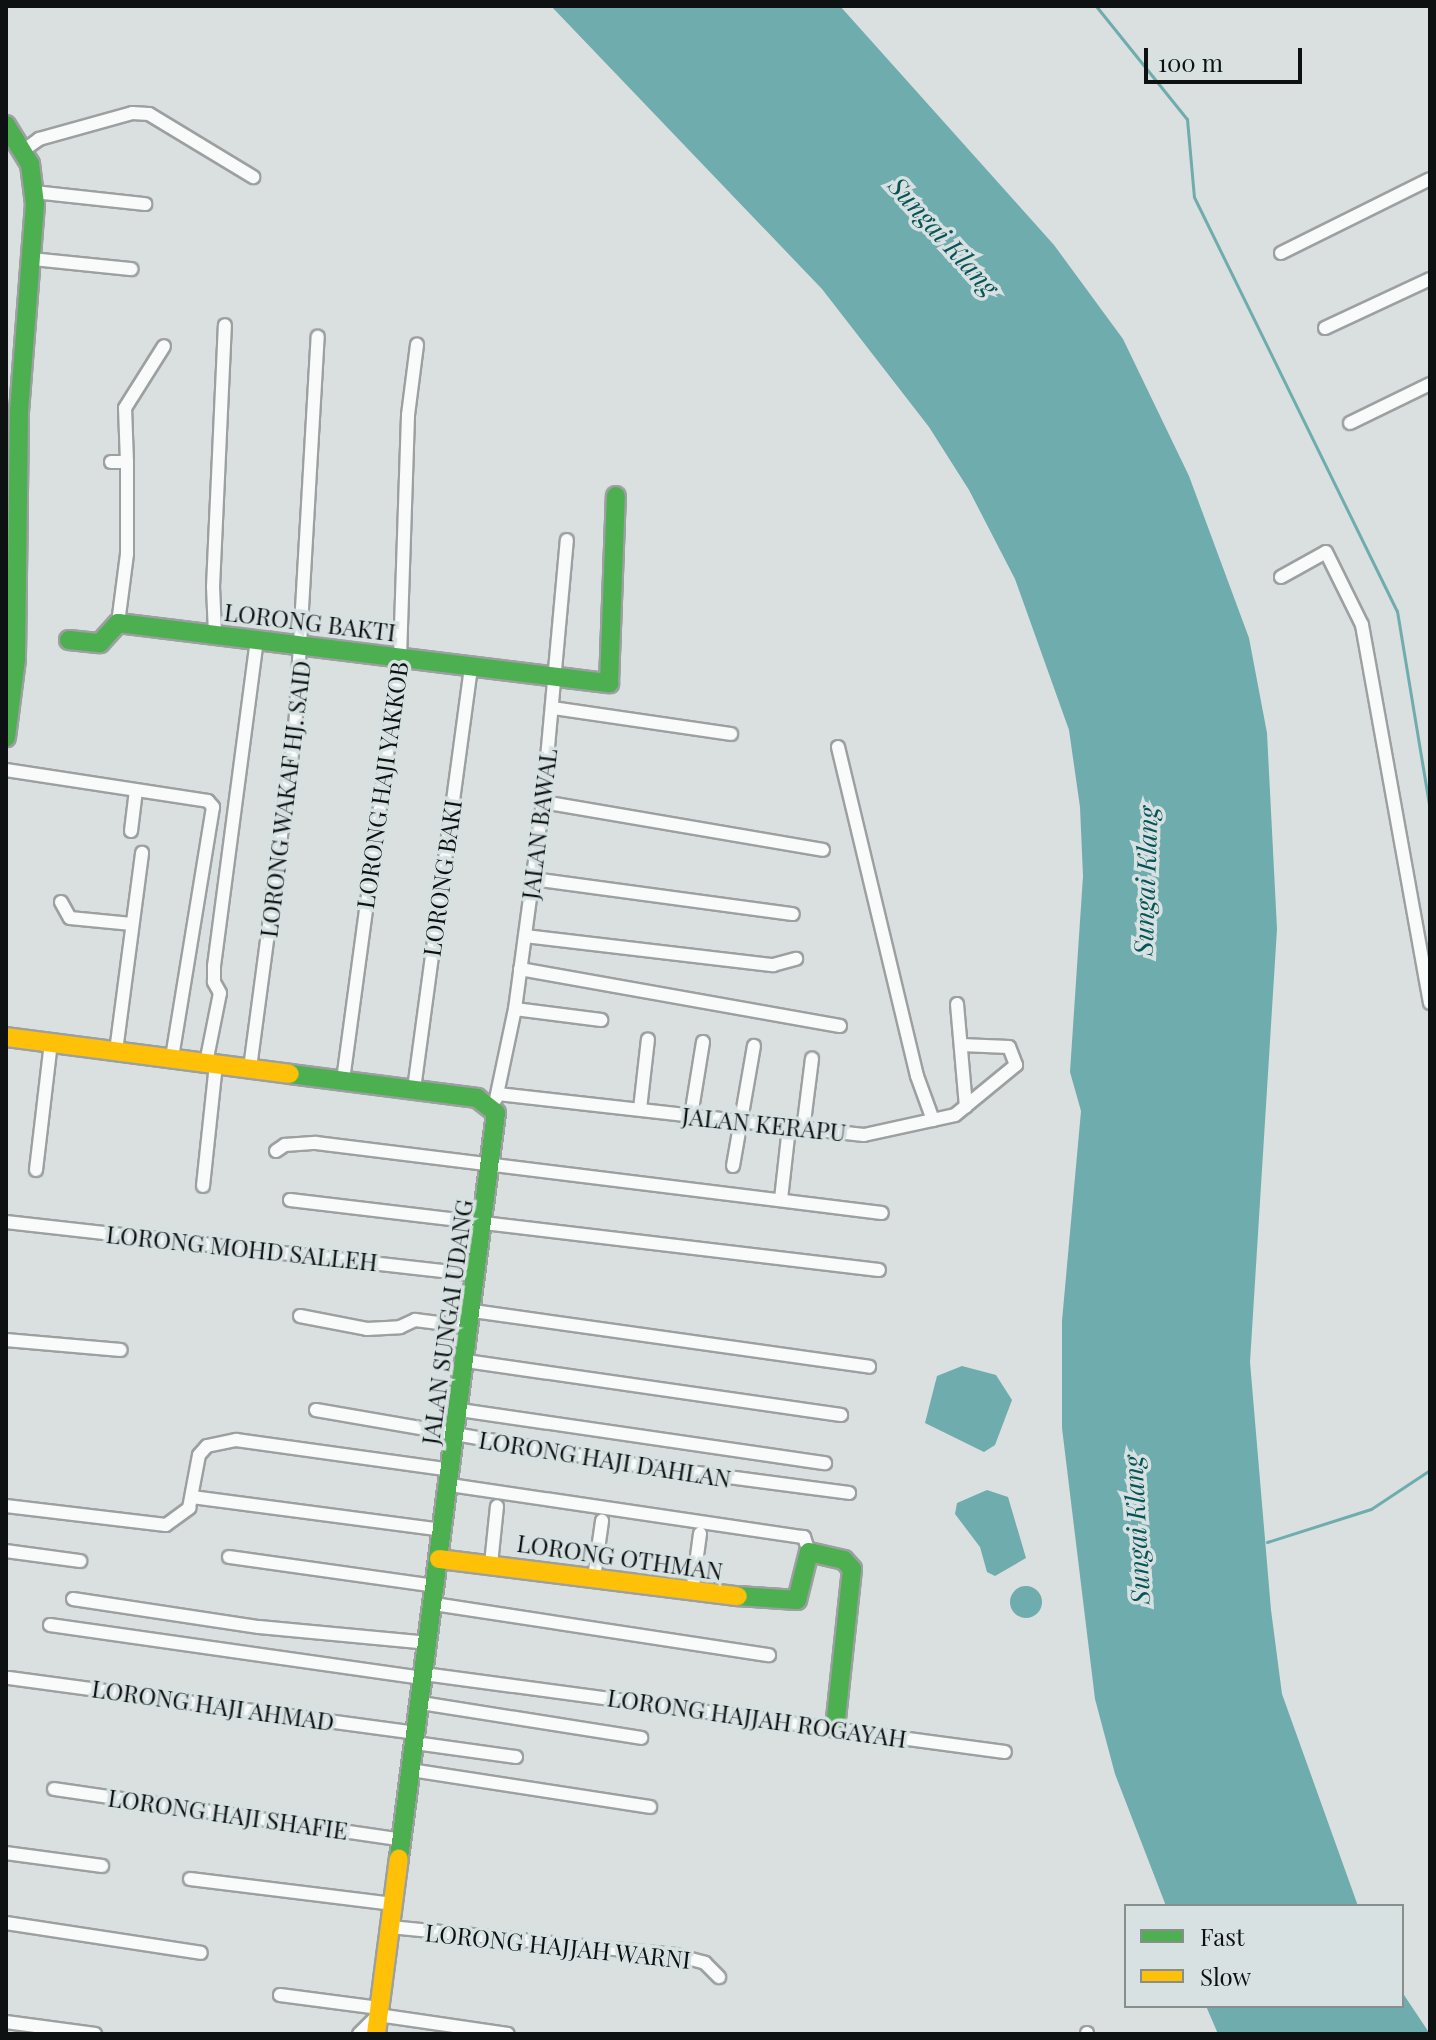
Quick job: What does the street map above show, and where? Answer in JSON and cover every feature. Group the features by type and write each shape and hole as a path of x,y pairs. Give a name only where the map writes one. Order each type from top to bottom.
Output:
{"street":[{"path":"24,150 39,139 132,113 149,114 253,177"},
{"path":"6,125 24,150 34,192 32,259 13,409 16,659 6,736"},
{"path":"1281,253 1430,179"},
{"path":"34,192 145,204"},
{"path":"32,259 131,269"},
{"path":"1325,328 1430,279"},
{"path":"215,634 213,572 225,325"},
{"name":"LORONG WAKAF HJ. SAID","path":"250,1068 303,644 318,337"},
{"name":"LORONG HAJI YAKKOB","path":"343,1080 400,657 408,415 417,345"},
{"path":"69,640 100,643 118,623 127,554 125,408 164,346"},
{"path":"1350,423 1430,384"},
{"path":"111,462 127,462"},
{"name":"LORONG BAKTI","path":"118,623 609,683 616,496"},
{"name":"JALAN BAWAL","path":"495,1100 515,1009 543,802 567,540"},
{"path":"1281,577 1326,552 1362,625 1430,1003"},
{"path":"203,1186 211,1063 220,993 213,974 257,638"},
{"name":"LORONG BAKI","path":"414,1089 471,668"},
{"path":"553,708 731,734"},
{"path":"838,747 928,1122"},
{"path":"6,770 136,793 208,801 212,811 172,1058"},
{"path":"131,831 136,793"},
{"path":"543,802 823,850"},
{"path":"212,811 232,822"},
{"path":"116,1051 142,853"},
{"path":"533,879 793,914"},
{"path":"61,902 70,918 132,924"},
{"path":"525,936 773,965 796,959"},
{"path":"520,969 840,1026"},
{"path":"957,1004 966,1107"},
{"path":"515,1009 601,1020"},
{"path":"6,1037 495,1100"},
{"path":"640,1109 648,1039"},
{"path":"691,1116 703,1042"},
{"path":"36,1170 51,1043"},
{"name":"JALAN KERAPU","path":"495,1100 640,1109 864,1135 928,1122 966,1107 1013,1070 1017,1057 1009,1047 961,1045"},
{"path":"733,1166 754,1046"},
{"path":"781,1199 812,1059"},
{"name":"JALAN SUNGAI UDANG","path":"378,2019 498,1123 495,1100"},
{"path":"276,1151 285,1145 316,1143 882,1213"},
{"path":"290,1200 484,1227 879,1270"},
{"name":"LORONG MOHD SALLEH","path":"6,1222 478,1275"},
{"path":"300,1316 367,1329 415,1320 472,1319 869,1367"},
{"path":"6,1340 121,1350"},
{"path":"466,1361 841,1415"},
{"name":"LORONG HAJI DAHLAN","path":"316,1410 456,1436 849,1493"},
{"path":"460,1410 825,1463"},
{"path":"6,1506 166,1525 189,1508 199,1455 220,1442 804,1537 809,1552 838,1558 852,1569 835,1728"},
{"path":"192,1497 444,1530"},
{"path":"491,1564 497,1506"},
{"path":"594,1578 602,1521"},
{"path":"692,1593 700,1534"},
{"path":"6,1551 80,1561"},
{"name":"LORONG OTHMAN","path":"439,1559 692,1593 795,1603 809,1552"},
{"path":"229,1557 769,1655"},
{"path":"73,1599 259,1627 429,1643"},
{"path":"50,1625 424,1676"},
{"name":"LORONG HAJJAH ROGAYAH","path":"424,1676 1005,1752"},
{"name":"LORONG HAJI AHMAD","path":"9,1678 416,1738 516,1757"},
{"path":"421,1703 641,1738"},
{"path":"411,1770 650,1807"},
{"name":"LORONG HAJI SHAFIE","path":"54,1789 402,1840"},
{"path":"6,1853 102,1866"},
{"path":"190,1879 393,1904"},
{"path":"6,1923 201,1953"},
{"name":"LORONG HAJJAH WARNI","path":"390,1927 676,1955 705,1963 719,1977"},
{"path":"280,1995 378,2019 508,2034"},
{"path":"359,2034 363,2025 378,2019"},
{"path":"6,2022 95,2034"}],"water":[{"name":"Sungai Klang","path":"551,6 840,6 1054,245 1123,339 1189,476 1249,638 1267,733 1277,929 1250,1362 1271,1610 1282,1694 1357,1904 1165,1904 1115,1774 1095,1699 1062,1428 1062,1321 1081,1111 1070,1072 1083,876 1080,807 1069,730 1015,579 969,490 929,427 822,289"},
{"path":"962,1366 996,1375 1012,1400 995,1445 984,1452 925,1423 937,1376"},
{"path":"987,1490 1008,1497 1026,1558 995,1576 987,1572 980,1547 955,1514 957,1503"},
{"path":"1026,1586 1038,1590 1042,1602 1038,1614 1026,1618 1014,1614 1010,1602 1014,1590"},
{"path":"1404,1995 1430,2034 1218,2034 1207,2008 1404,2008"}],"waterway":[{"path":"1096,6 1187,119 1194,197 1397,611 1430,810"},
{"path":"1267,1542 1371,1509 1430,1470"}],"traffic: fast":[{"path":"6,125 30,164 35,204 19,410 16,659 6,737"},
{"path":"69,640 100,643 118,623 609,683 616,496"},
{"path":"290,1074 477,1098 496,1113 399,1858"},
{"path":"738,1596 797,1600 809,1552 844,1560 852,1569 835,1728"}],"traffic: slow":[{"path":"6,1037 290,1074"},
{"path":"439,1559 738,1596"},
{"path":"376,2034 399,1858"}]}
